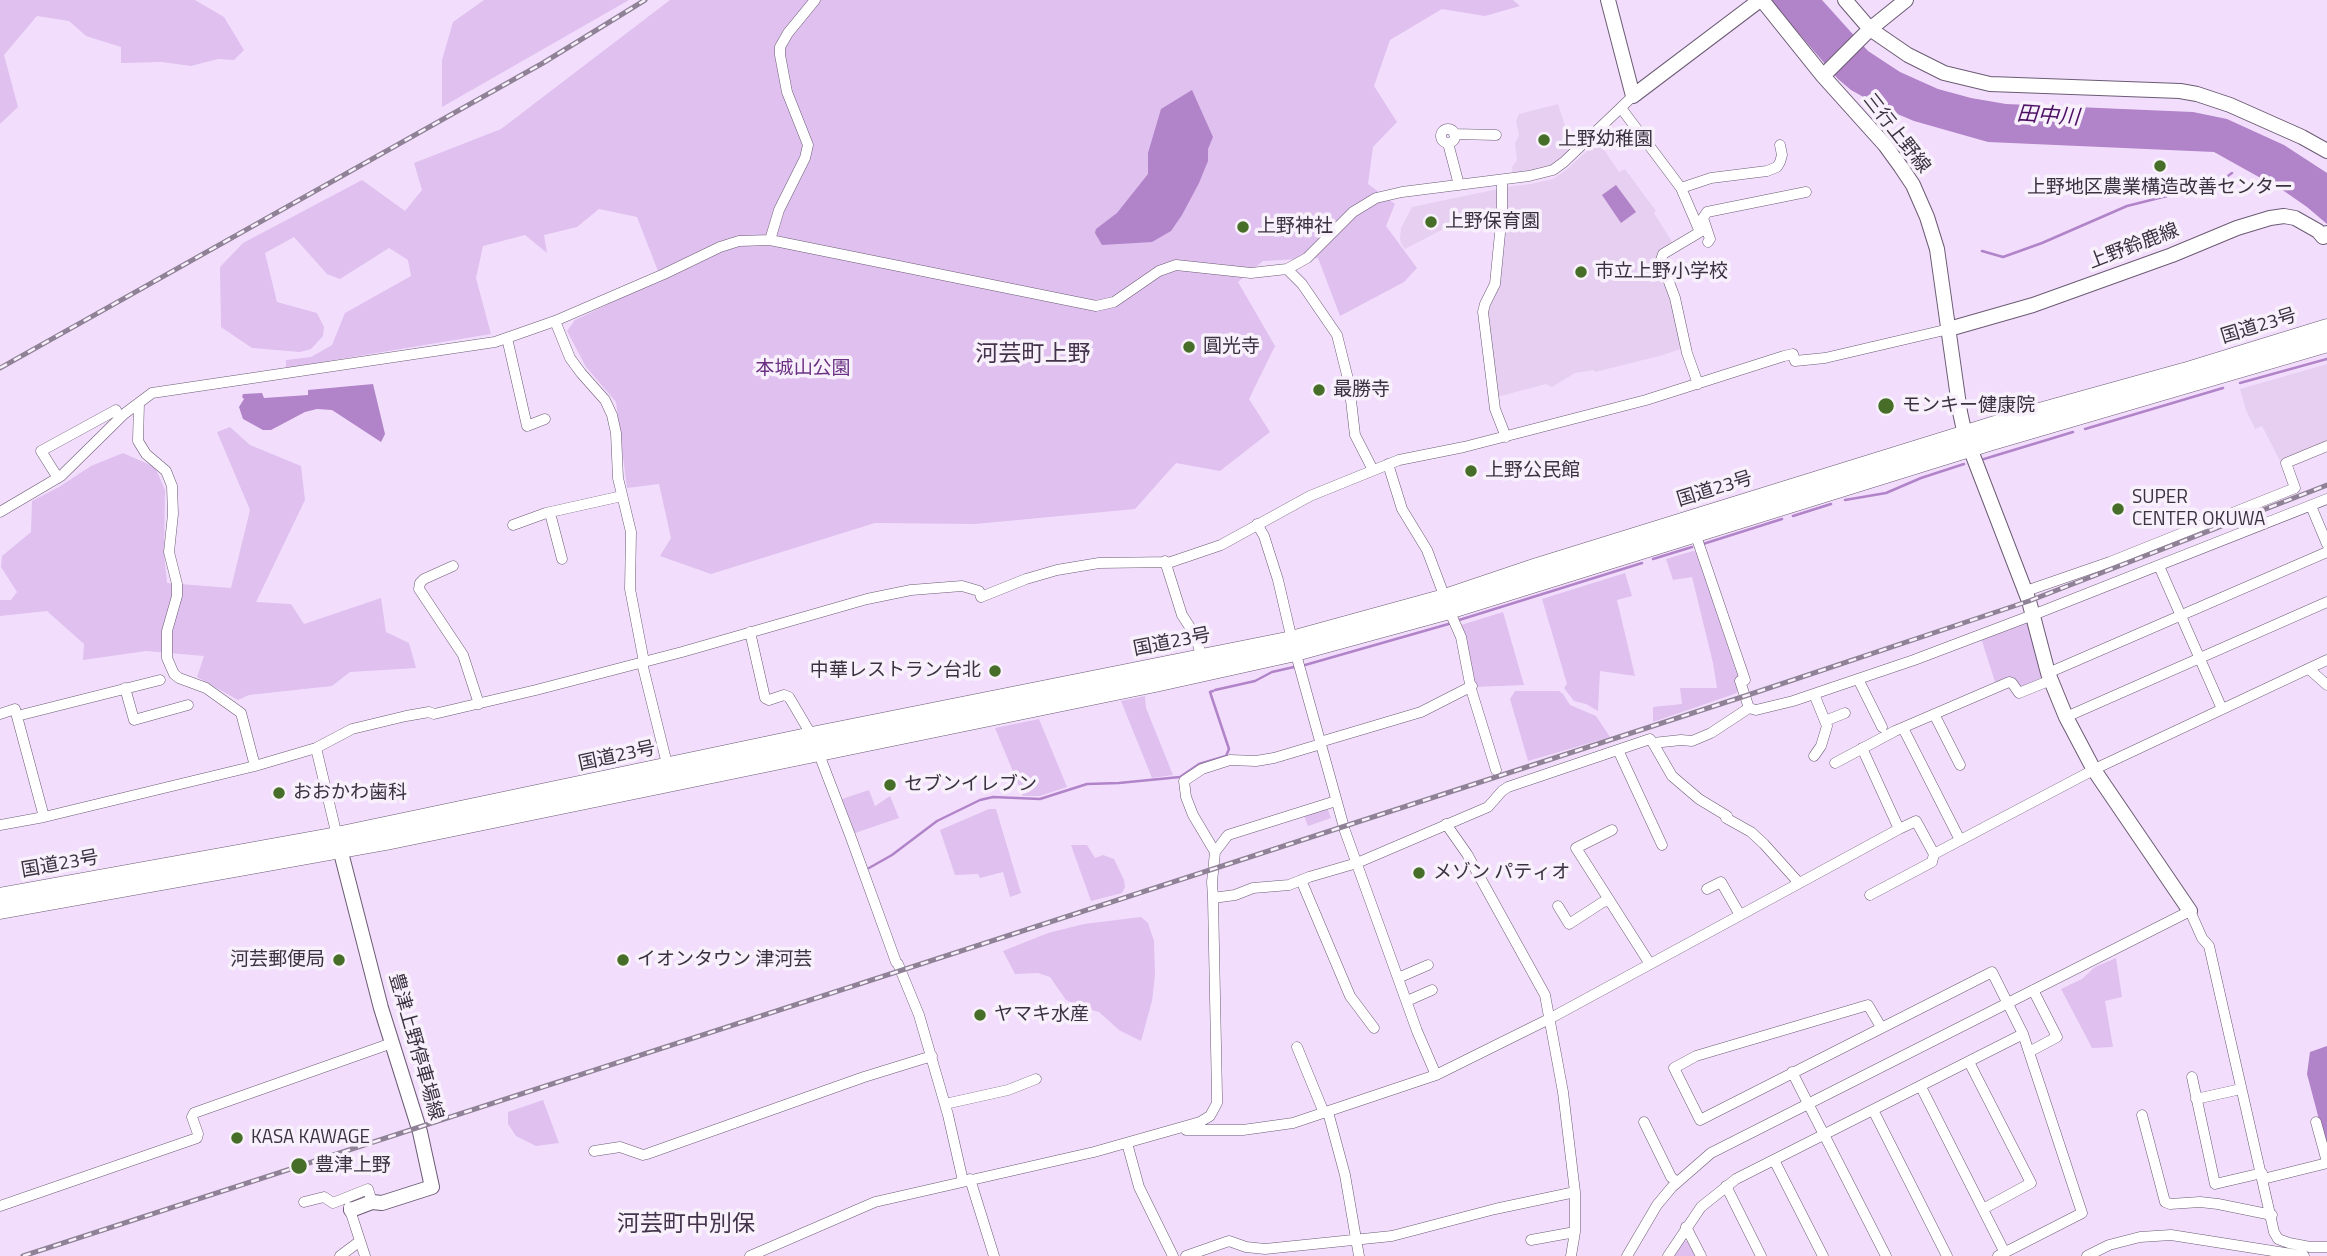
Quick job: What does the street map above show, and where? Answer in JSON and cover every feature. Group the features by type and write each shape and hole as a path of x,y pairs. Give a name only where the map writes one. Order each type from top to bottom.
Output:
{"highway":[{"name":"国道23号","path":"0,910 179,877 273,863 338,843 668,768 1155,683 1695,533 1967,442 2327,328"},
{"name":"国道23号","path":"1447,604 1537,567 1967,442 2327,343"},
{"name":"国道23号","path":"0,897 338,843 815,744 1202,658 1294,646"}],"street":[{"path":"770,240 779,210 805,158 808,145 787,92 779,55 780,47 815,0"},
{"path":"1608,0 1633,96"},
{"path":"0,512 58,478 124,414 152,393 444,350 507,338 555,321 739,241 770,240 1096,306 1119,299 1159,271 1176,265 1251,273 1287,269 1313,253 1357,209 1376,198 1538,175 1559,166 1633,96 1761,0"},
{"name":"三行上野線","path":"1761,0 1885,145 1919,197 1937,249 1960,412 1967,442 2026,591 2049,677 2066,717 2094,770 2190,911"},
{"path":"1845,0 1866,32 1929,67 1957,78 1990,84 2180,91 2197,94 2302,136 2327,151"},
{"path":"1826,74 1866,32 1906,0"},
{"path":"1621,108 1681,188 1700,232 1663,254 1661,260 1675,298 1687,353 1698,384"},
{"path":"1459,185 1447,133 1496,135"},
{"path":"1681,188 1711,178 1767,171 1777,167 1782,155 1780,145"},
{"path":"1502,180 1496,284 1483,312 1495,409 1506,437"},
{"path":"1708,242 1710,239 1703,218 1707,212 1806,192"},
{"name":"上野鈴鹿線","path":"1949,329 2033,305 2270,218 2295,218 2326,237"},
{"path":"1287,269 1302,284 1337,335 1349,383 1354,435 1373,470"},
{"path":"555,321 570,358 611,410 616,433 618,475 631,538 630,589 643,662 668,768"},
{"path":"0,825 44,817 255,766 316,748 352,729 406,716 429,712 434,714 479,704 643,662 867,599 911,590 965,586 979,592 981,597 1057,570 1099,563 1171,562 1221,545 1310,496 1413,456 1506,437 1646,400 1784,356 1793,354 1795,361 1825,358 1949,329"},
{"path":"507,338 527,426 545,418"},
{"path":"139,403 137,432 140,447 160,464 172,486 173,514 169,552 177,584 177,596 167,631 167,658 174,674 179,678 206,688 241,713 255,766"},
{"path":"58,478 41,451 116,410"},
{"path":"2026,591 2110,562 2295,488 2286,464 2327,446"},
{"path":"1388,464 1402,509 1427,550 1461,637 1496,770"},
{"path":"513,525 622,496"},
{"path":"1653,743 1692,741 1711,733 1749,708 1756,710 1858,679 2034,615 2327,499"},
{"path":"2311,506 2327,544"},
{"path":"550,513 562,559"},
{"path":"1257,524 1273,563 1336,801 1406,1001 1436,1074"},
{"path":"1695,533 1745,680 1740,681 1749,708"},
{"path":"1835,763 1903,727 2009,682 2020,693 2181,616 2327,552"},
{"path":"1165,561 1182,615 1195,635 1202,658"},
{"path":"453,566 424,579 419,589 463,654 479,704"},
{"path":"2159,566 2222,709"},
{"path":"2066,717 2327,602"},
{"path":"750,632 765,698 769,700 784,695 791,699 815,744 895,962 919,1015 967,1180 994,1256"},
{"path":"1934,854 2094,770 2327,660"},
{"path":"2309,669 2327,685"},
{"path":"1858,679 1882,727"},
{"path":"17,716 160,680"},
{"path":"750,1256 875,1202 1178,1130 1210,1116 1217,1102 1212,882 1214,852 1193,815 1186,797 1184,781 1202,769 1230,760 1256,761 1274,758 1421,712 1472,686"},
{"path":"125,688 134,720 188,705"},
{"path":"1814,694 1827,726 1814,756"},
{"path":"0,714 15,709 44,817"},
{"path":"1825,721 1845,713"},
{"path":"1934,714 1960,765"},
{"path":"1903,727 1960,840"},
{"path":"1213,898 1253,888 1289,886 1357,863 1488,807 1508,787 1650,739 1672,776 1699,799 1764,844 1799,883"},
{"path":"316,748 338,843"},
{"path":"1862,748 1899,829"},
{"path":"1618,750 1662,845"},
{"path":"1214,852 1228,835 1336,801"},
{"path":"1178,1130 1275,1127 1436,1074 1549,1019 1916,821 1934,854 1932,862 1870,895"},
{"path":"1446,824 1467,854 1545,995 1563,1091 1575,1192 1575,1232 1571,1256"},
{"path":"1612,830 1576,848 1650,964"},
{"name":"豊津上野停車場線","path":"338,843 392,1042 420,1132 432,1187 382,1203 349,1204"},
{"path":"1301,880 1350,996 1374,1028"},
{"path":"1707,889 1721,882 1740,915"},
{"path":"1558,906 1569,924 1602,902 1609,901"},
{"path":"1627,1256 1657,1205 1677,1182 1711,1153 2190,911 2208,946 2277,1239 2298,1246 2327,1247"},
{"path":"1398,978 1428,965"},
{"path":"1881,1027 1868,1005 1696,1056 1674,1068 1700,1120 1992,972 2023,1034 2082,1213 2001,1254 1983,1209 1921,1087"},
{"path":"1406,1001 1432,990"},
{"path":"2029,1052 2057,1037 2033,990"},
{"path":"1668,1256 1701,1207 1726,1186 2023,1034"},
{"path":"0,1206 197,1138 192,1117 194,1114 392,1042"},
{"path":"1297,1047 1326,1112 1345,1175 1359,1256"},
{"path":"594,1151 620,1147 647,1154 864,1077 932,1056"},
{"path":"1969,1062 2031,1183 1983,1209"},
{"path":"1792,1072 1886,1256"},
{"path":"2192,1077 2216,1184 2327,1162 2316,1122"},
{"path":"944,1104 1008,1090 1036,1079"},
{"path":"2196,1099 2241,1089"},
{"path":"1873,1110 1947,1256"},
{"path":"2142,1115 2165,1202 2218,1204 2272,1216"},
{"path":"1644,1122 1671,1177 1677,1182"},
{"path":"1127,1143 1139,1187 1173,1256"},
{"path":"1774,1160 1823,1256"},
{"path":"1726,1186 1761,1256"},
{"path":"1186,1256 1228,1241 1255,1252 1411,1233 1482,1212 1575,1192"},
{"path":"304,1202 324,1197 333,1203 349,1204 365,1256"},
{"path":"1686,1227 1701,1256"},
{"path":"1531,1240 1575,1232"},
{"path":"2087,1256 2109,1245 2140,1237 2171,1235 2304,1256"},
{"path":"340,1256 360,1241"}],"shaded area":[{"name":"上野幼稚園","path":"1558,104 1574,147 1554,165 1513,175 1512,167 1517,160 1515,144 1519,135 1516,121 1519,114"},
{"name":"市立上野小学校","path":"1598,141 1619,172 1625,169 1656,211 1654,213 1674,245 1661,253 1683,348 1595,372 1575,373 1552,387 1546,384 1497,397 1486,312 1505,187 1553,179"},
{"name":"上野保育園","path":"1498,189 1496,213 1468,215 1405,249 1401,244 1401,228 1412,207"},
{"path":"2327,364 2327,441 2281,463 2262,426 2255,429 2240,389"}],"green space":[{"path":"0,0 195,0 224,17 244,50 234,60 218,59 191,66 162,62 121,63 121,47 86,36 69,21 37,16 4,55 18,107 0,124"},
{"path":"484,0 629,0 442,107 442,60 453,22"},
{"name":"本城山公園","path":"670,0 1513,0 1520,6 1485,16 1442,9 1390,40 1374,86 1397,122 1373,147 1368,184 1395,204 1386,226 1417,268 1404,282 1340,316 1318,258 1263,261 1238,282 1275,346 1249,399 1270,432 1220,471 1176,463 1135,509 975,524 875,523 711,574 660,556 671,538 659,484 627,488 616,402 586,367 567,331 575,320 661,279 637,217 599,209 577,227 544,235 547,253 525,235 483,246 476,278 491,334 286,368 286,360 311,357 332,345 345,313 411,276 408,260 389,248 340,279 327,274 294,237 265,253 277,302 317,313 324,327 323,336 311,349 300,352 252,348 221,327 220,267 243,243 362,180 405,211 422,190 414,163 501,129"},
{"path":"230,427 250,445 301,466 305,500 256,602 291,604 304,624 381,598 386,632 409,643 416,668 350,672 332,686 249,695 238,700 197,677 204,656 146,651 83,660 84,644 47,611 0,616 0,600 11,600 17,592 1,567 2,556 31,532 32,501 91,466 123,453 155,467 165,490 164,553 167,583 231,588 250,510 217,432"},
{"path":"1696,552 1739,680 1737,693 1653,722 1653,707 1682,704 1680,688 1717,688 1692,577 1673,580 1666,559"},
{"path":"1625,573 1632,596 1617,600 1635,676 1600,671 1598,711 1574,701 1564,688 1567,684 1542,599"},
{"path":"1503,612 1524,685 1474,687 1458,626"},
{"path":"2027,621 2030,623 2044,678 2022,690 2011,677 1997,684 1981,638"},
{"path":"1515,691 1559,691 1570,705 1596,716 1610,737 1528,761 1510,699"},
{"path":"1145,696 1146,708 1173,775 1152,778 1121,701"},
{"path":"1039,719 1067,787 1040,796 1023,796 995,728"},
{"path":"869,790 875,806 890,796 899,818 855,833 842,799"},
{"path":"1326,805 1331,818 1308,826 1303,813"},
{"path":"989,809 996,809 1021,893 1010,897 1003,872 980,878 978,874 955,875 940,830"},
{"path":"1071,845 1087,845 1095,858 1103,855 1114,859 1124,880 1122,893 1091,901"},
{"path":"1141,917 1148,923 1154,941 1155,975 1152,1001 1141,1041 1119,1030 1099,1012 1066,1000 1050,977 1038,973 1015,974 1003,951 1048,933 1084,924"},
{"path":"2116,958 2122,997 2105,1001 2113,1047 2092,1048 2061,989 2082,979 2095,967"},
{"path":"543,1100 559,1143 536,1146 516,1136 508,1124 508,1112"},
{"path":"1683,1241 1689,1241 1697,1256 1673,1256"}],"water":[{"name":"田中川","path":"1770,0 1822,0 1868,51 1900,72 1938,89 1971,98 2006,104 2193,112 2227,119 2284,145 2327,173 2327,224 2284,191 2214,152 1988,142 1914,121 1851,90 1838,79"},
{"path":"1192,90 1213,137 1208,149 1208,161 1182,215 1171,231 1152,242 1102,245 1095,233 1096,229 1117,213 1148,174 1148,153 1161,109"},
{"path":"1616,185 1636,212 1621,223 1602,195"},
{"path":"373,384 385,434 381,442 332,410 317,409 305,412 271,430 263,430 243,419 239,407 244,399 243,394 262,393 264,398 308,395 308,390"},
{"path":"2327,1046 2327,1150 2307,1074 2310,1052"}],"waterway":[{"path":"1982,251 2003,257 2127,206 2191,190 2224,187 2225,178 2232,173"},
{"path":"2240,383 2327,359"},
{"path":"2085,429 2223,388"},
{"path":"1984,459 2073,432"},
{"path":"1845,500 1886,493 1964,464"},
{"path":"1793,516 1831,504"},
{"path":"1703,544 1782,519"},
{"path":"1653,559 1692,547"},
{"path":"1456,621 1642,563"},
{"path":"1305,665 1452,623"},
{"path":"1215,690 1255,681 1272,672 1294,667"},
{"path":"869,868 892,855 937,821 980,800 993,797 1040,799 1087,784 1180,777 1199,764 1226,756 1229,749 1210,692 1213,691"}],"railway":[{"path":"0,368 543,63 645,0"},
{"path":"23,1256 1745,696 2029,601 2327,485"}],"place":[{"name":"上野幼稚園","path":"1544,140"},
{"name":"上野地区農業構造改善センター","path":"2160,166"},
{"name":"上野保育園","path":"1431,222"},
{"name":"上野神社","path":"1243,227"},
{"name":"市立上野小学校","path":"1581,272"},
{"name":"圓光寺","path":"1189,347"},
{"name":"最勝寺","path":"1319,390"},
{"name":"モンキー健康院","path":"1886,406"},
{"name":"上野公民館","path":"1471,471"},
{"name":"SUPER CENTER OKUWA","path":"2118,509"},
{"name":"中華レストラン台北","path":"995,671"},
{"name":"セブンイレブン","path":"890,785"},
{"name":"おおかわ歯科","path":"279,793"},
{"name":"メゾン パティオ","path":"1419,873"},
{"name":"河芸郵便局","path":"339,960"},
{"name":"イオンタウン 津河芸","path":"623,960"},
{"name":"ヤマキ水産","path":"980,1015"},
{"name":"KASA KAWAGE","path":"237,1138"},
{"name":"豊津上野","path":"299,1166"}],"district":[{"name":"河芸町上野","path":"1033,355"},
{"name":"河芸町中別保","path":"686,1225"}]}
